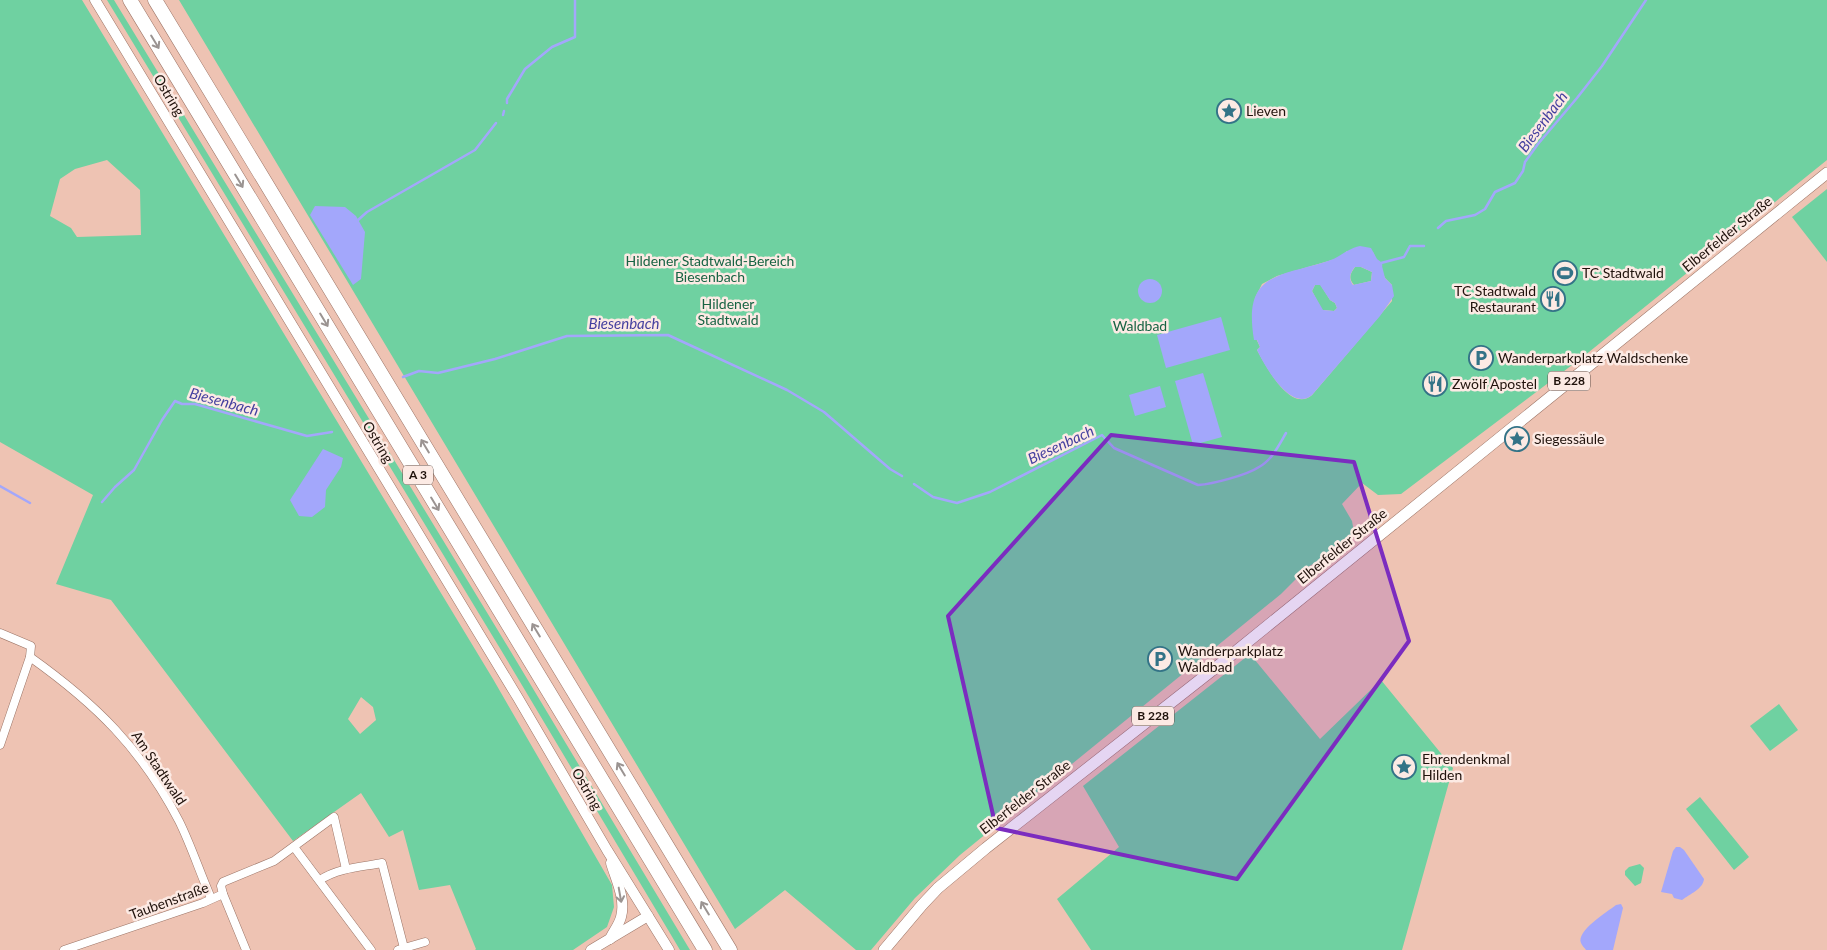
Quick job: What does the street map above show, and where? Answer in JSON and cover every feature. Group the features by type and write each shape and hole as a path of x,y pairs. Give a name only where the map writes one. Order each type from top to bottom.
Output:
{"highway":[{"name":"A 3","path":"130,0 705,950"},
{"name":"A 3","path":"155,0 730,950"}],"main road":[{"name":"Ostring","path":"95,0 518,698 606,850 669,950"},
{"name":"Elberfelder Straße","path":"884,950 938,888 986,848 1224,661 1827,173"},
{"path":"606,850 620,891 622,903 621,917 610,939"},
{"path":"591,950 648,916"}],"street":[{"path":"0,633 31,646 30,657 0,745"},
{"name":"Am Stadtwald","path":"30,657 90,704 120,733 141,759 180,822 211,898"},
{"path":"346,869 334,817 294,847 371,950"},
{"name":"Taubenstraße","path":"64,950 203,903 222,894 221,886 223,882 260,868 294,847"},
{"path":"320,880 329,874 346,869 382,863 401,949 425,942"},
{"path":"222,894 246,950"}],"highlighted area":[{"path":"1111,435 1354,462 1409,641 1237,879 996,828 948,616"}],"green space":[{"path":"0,0 82,0 493,679 612,885 614,907 607,927 573,950 475,950 450,885 419,890 403,830 389,837 361,793 293,841 111,600 56,584 93,495 0,442","holes":["107,160 140,190 141,235 77,237 71,228 50,216 60,179 75,169","361,697 373,707 376,720 360,734 348,719"]},
{"path":"107,0 114,0 690,950 680,950 501,650"},
{"name":"Hildener Stadtwald","path":"179,0 1827,0 1827,160 1584,356 1401,494 1378,495 1362,483 1342,504 1352,521 1354,532 1340,548 1308,567 1281,594 960,855 915,898 871,950 856,950 785,890 735,929","holes":["1347,251 1373,252 1385,278 1392,285 1392,301 1312,395 1304,399 1295,398 1279,385 1257,350 1260,347 1253,332 1253,318 1255,298 1262,284 1277,276 1339,258"]},
{"path":"1827,189 1827,262 1792,217"},
{"path":"1355,267 1361,267 1372,272 1371,281 1354,285 1350,276"},
{"path":"1320,284 1330,300 1335,303 1337,308 1334,311 1322,310 1312,291 1315,285"},
{"path":"1250,654 1320,739 1381,680 1453,768 1402,950 1091,950 1057,899 1119,847 1083,786"},
{"path":"1779,704 1798,730 1770,751 1750,726"},
{"path":"1700,797 1749,857 1734,870 1686,809"},
{"path":"1640,864 1644,868 1641,883 1635,886 1625,875 1625,871 1629,867"}],"water":[{"path":"315,206 345,207 356,216 365,232 361,279 353,285 310,215"},
{"path":"1360,246 1371,248 1377,259 1381,262 1385,278 1392,285 1394,296 1380,316 1312,395 1304,399 1296,398 1279,385 1257,350 1260,347 1257,340 1254,340 1252,318 1254,302 1259,290 1267,282 1278,276 1330,260","holes":["1355,267 1361,267 1372,272 1371,281 1353,285 1350,276","1315,285 1320,285 1330,300 1335,303 1337,308 1334,311 1323,310 1312,291"]},
{"path":"1150,279 1158,283 1162,291 1158,299 1150,303 1142,299 1138,291 1142,283"},
{"path":"1221,317 1230,350 1166,368 1157,335"},
{"path":"1203,373 1222,437 1193,445 1175,381"},
{"path":"1160,386 1166,407 1135,416 1129,395"},
{"path":"323,449 343,458 341,467 326,490 325,507 312,517 299,516 290,500"},
{"path":"1676,847 1684,850 1704,879 1699,888 1682,900 1674,898 1672,894 1661,892 1673,851"},
{"path":"1621,904 1623,908 1613,950 1586,950 1581,943 1583,933 1600,917 1616,905"}],"waterway":[{"path":"507,103 507,99 525,69 552,47 575,37 575,0"},
{"name":"Biesenbach","path":"1438,228 1446,221 1475,215 1485,209 1495,192 1515,183 1523,171 1525,162 1602,66 1646,0"},
{"path":"503,115 504,111"},
{"path":"358,220 367,212 475,150 496,123"},
{"name":"Biesenbach","path":"1381,266 1381,263 1404,257 1410,246 1424,246"},
{"name":"Biesenbach","path":"403,377 419,371 438,373 495,359 567,336 668,335 787,390 824,412 890,469 902,476"},
{"name":"Biesenbach","path":"102,502 134,470 175,401 182,404 195,404 307,436 332,432"},
{"name":"Biesenbach","path":"914,484 933,497 957,503 990,492 1102,435 1114,448 1198,485 1221,481 1254,470 1264,464 1271,456 1286,433"},
{"name":"Biesenbach","path":"0,486 30,503"}],"place":[{"name":"Lieven","path":"1229,111"},
{"name":"TC Stadtwald","path":"1565,273"},
{"name":"TC Stadtwald Restaurant","path":"1553,299"},
{"name":"Wanderparkplatz Waldschenke","path":"1481,358"},
{"name":"Zwölf Apostel","path":"1435,384"},
{"name":"Siegessäule","path":"1517,439"},
{"name":"Wanderparkplatz Waldbad","path":"1160,659"},
{"name":"Ehrendenkmal Hilden","path":"1404,767"}],"park label":[{"name":"Hildener Stadtwald-Bereich Biesenbach","path":"710,270"},
{"name":"Waldbad","path":"1140,326"}]}
